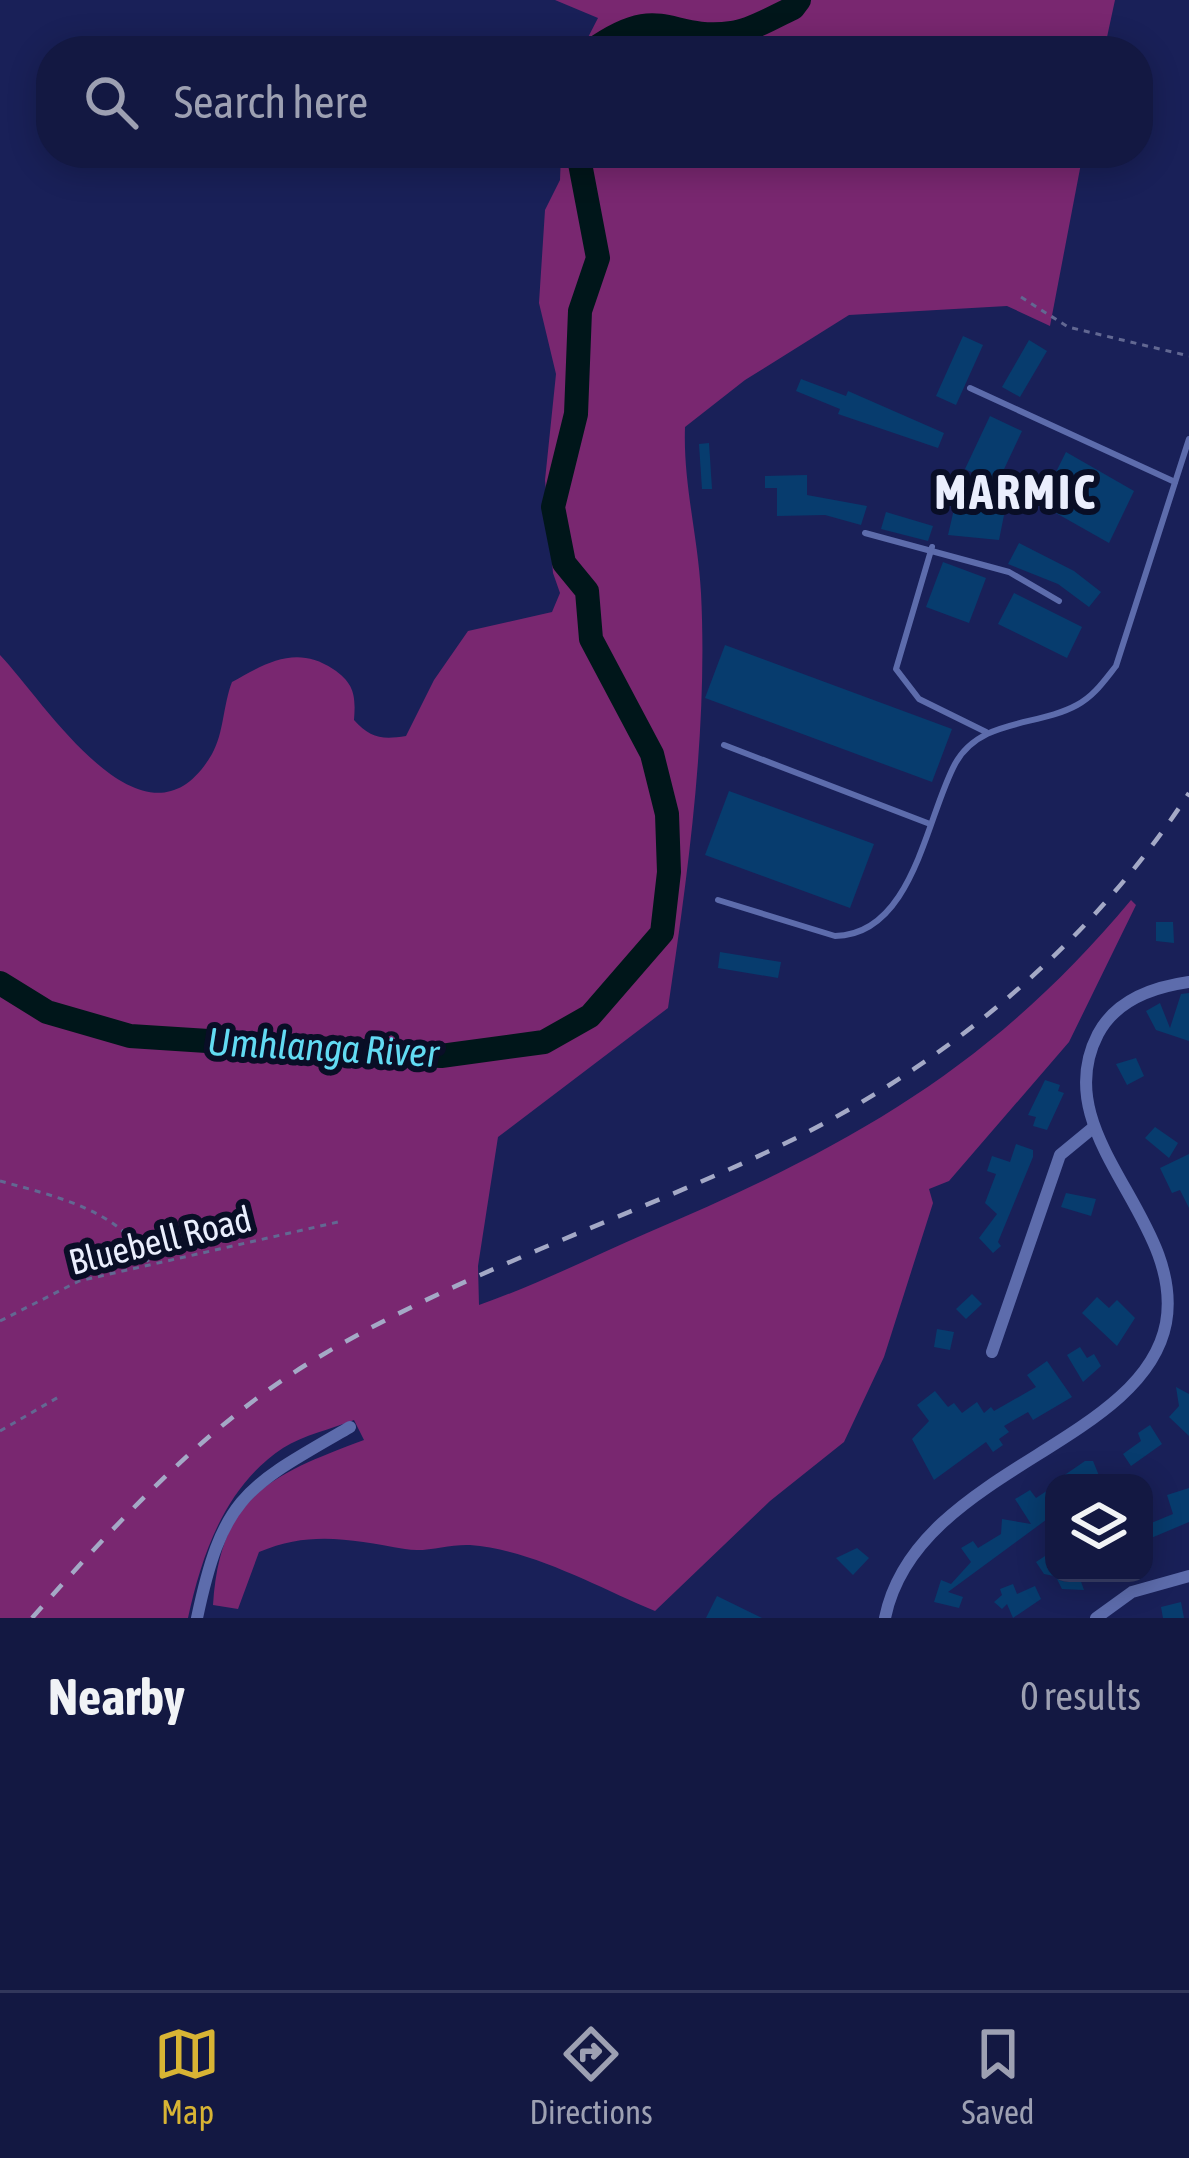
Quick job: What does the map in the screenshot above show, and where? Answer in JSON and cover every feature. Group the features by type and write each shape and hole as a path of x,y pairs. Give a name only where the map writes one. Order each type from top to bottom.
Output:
{"street":[{"path":"885,1618 900,1571 929,1531 1121,1395 1156,1351 1170,1295 1160,1252 1094,1127 1085,1095 1086,1066 1105,1022 1130,1000 1189,982"},
{"path":"992,1352 1060,1156 1094,1127"},
{"path":"197,1618 212,1549 250,1487 287,1460 350,1427"},
{"path":"1096,1618 1132,1592 1189,1576"}],"lane":[{"path":"970,388 1175,482"},
{"path":"718,900 835,936 853,936 878,923 910,875 956,763 986,732 1074,707 1094,694 1116,666 1189,439"},
{"path":"865,533 932,547 1009,572 1059,601"},
{"path":"932,547 896,669 919,699 986,732"},
{"path":"724,745 931,824"}],"path":[{"path":"1021,296 1068,327 1189,356"},
{"path":"0,1181 85,1206 140,1245 150,1265"},
{"name":"Bluebell Road","path":"0,1321 79,1281 338,1222"},
{"path":"0,1431 62,1395"}],"shaded area":[{"path":"555,0 1115,0 1107,36 589,36 598,18"},
{"path":"560,168 1080,168 1050,326 1007,306 849,315 745,380 685,427 701,593 702,697 689,853 668,1008 498,1137 478,1266 479,1305 720,1201 851,1135 911,1098 1024,1012 1131,900 1136,905 1069,1042 949,1181 929,1189 933,1203 884,1357 844,1442 770,1501 655,1611 541,1562 494,1548 462,1545 413,1550 332,1539 296,1541 259,1552 238,1609 213,1605 226,1538 239,1514 277,1479 364,1440 354,1420 291,1443 246,1482 209,1546 188,1618 0,1618 0,655 98,764 128,785 157,793 186,784 212,754 232,682 282,659 307,658 340,674 354,697 354,720 360,726 377,736 406,736 434,680 468,631 552,612 560,593 553,573 545,480 556,374 539,303 545,210 560,180"}],"building":[{"path":"963,336 983,345 956,405 936,396"},
{"path":"1029,340 1047,351 1020,397 1002,387"},
{"path":"801,379 846,396 848,391 944,433 938,448 838,414 840,409 796,391"},
{"path":"990,416 1022,431 997,484 965,469"},
{"path":"709,443 712,489 702,489 699,444"},
{"path":"1066,452 1134,491 1109,543 1040,504"},
{"path":"807,475 807,495 867,506 861,525 825,515 777,516 777,488 765,488 765,476"},
{"path":"958,492 991,499 989,507 1005,510 999,540 948,535"},
{"path":"886,512 933,526 928,541 881,529"},
{"path":"1019,543 1074,571 1101,592 1089,607 1058,584 1008,564"},
{"path":"943,562 986,578 969,623 926,607"},
{"path":"1014,593 1082,627 1067,658 998,624"},
{"path":"725,645 952,729 932,782 705,698"},
{"path":"729,791 874,844 850,908 705,855"},
{"path":"1156,922 1173,922 1174,943 1156,941"},
{"path":"720,952 781,962 778,978 718,968"},
{"path":"1189,993 1189,1041 1156,1030 1146,1011 1160,1003 1170,1028 1181,994"},
{"path":"1136,1058 1144,1076 1127,1085 1116,1064"},
{"path":"1045,1080 1060,1085 1058,1091 1064,1093 1047,1130 1033,1126 1036,1117 1028,1115"},
{"path":"1155,1127 1178,1143 1169,1158 1145,1138"},
{"path":"1016,1144 1033,1150 1033,1157 998,1242 1001,1246 993,1253 979,1238 997,1214 985,1203 996,1174 987,1171 992,1156 1010,1162"},
{"path":"1189,1154 1189,1208 1180,1190 1172,1193 1160,1168"},
{"path":"1066,1193 1096,1199 1091,1216 1061,1207"},
{"path":"972,1294 982,1304 966,1319 956,1309"},
{"path":"1097,1297 1109,1308 1117,1300 1135,1318 1117,1346 1082,1313"},
{"path":"937,1329 954,1332 950,1350 934,1347"},
{"path":"1080,1347 1087,1358 1094,1354 1101,1366 1083,1382 1067,1355"},
{"path":"1047,1361 1072,1397 1033,1420 1028,1412 1004,1426 1009,1432 999,1439 1003,1445 993,1452 986,1442 934,1480 912,1439 929,1421 917,1405 935,1391 948,1407 954,1403 962,1413 977,1402 984,1413 991,1407 994,1411 1036,1387 1027,1375"},
{"path":"1176,1387 1189,1394 1189,1436 1169,1417 1179,1406"},
{"path":"1150,1425 1162,1444 1131,1466 1123,1454 1141,1441 1138,1433"},
{"path":"1093,1461 1098,1474 1066,1474"},
{"path":"1189,1488 1189,1522 1153,1537 1153,1522 1173,1514 1167,1495"},
{"path":"1030,1490 1036,1498 1045,1492 1045,1521 948,1592 963,1597 959,1608 934,1602 941,1580 951,1584 971,1562 961,1548 973,1541 978,1548 1001,1534 1002,1519 1031,1524 1015,1499"},
{"path":"857,1548 869,1558 853,1575 836,1558"},
{"path":"1058,1582 1081,1582 1084,1590 1062,1589"},
{"path":"1013,1584 1017,1594 1035,1586 1041,1599 1013,1618 1007,1604 1002,1609 994,1602 1002,1595 1000,1589"},
{"path":"717,1596 762,1618 706,1618"},
{"path":"1181,1602 1184,1618 1163,1618 1161,1607"}],"waterway":[{"path":"615,36 650,25 710,34 739,32 793,8 799,0"},
{"name":"Umhlanga River","path":"0,983 47,1012 130,1036 441,1056 544,1042 590,1016 662,933 669,872 667,814 652,754 591,639 587,591 564,563 553,507 576,414 580,311 598,258 581,168"}],"railway":[{"path":"32,1618 193,1450 304,1366 473,1278 765,1153 888,1086 947,1046 1002,1003 1103,905 1189,793"}],"district":[{"name":"MARMIC","path":"1016,492"}]}
